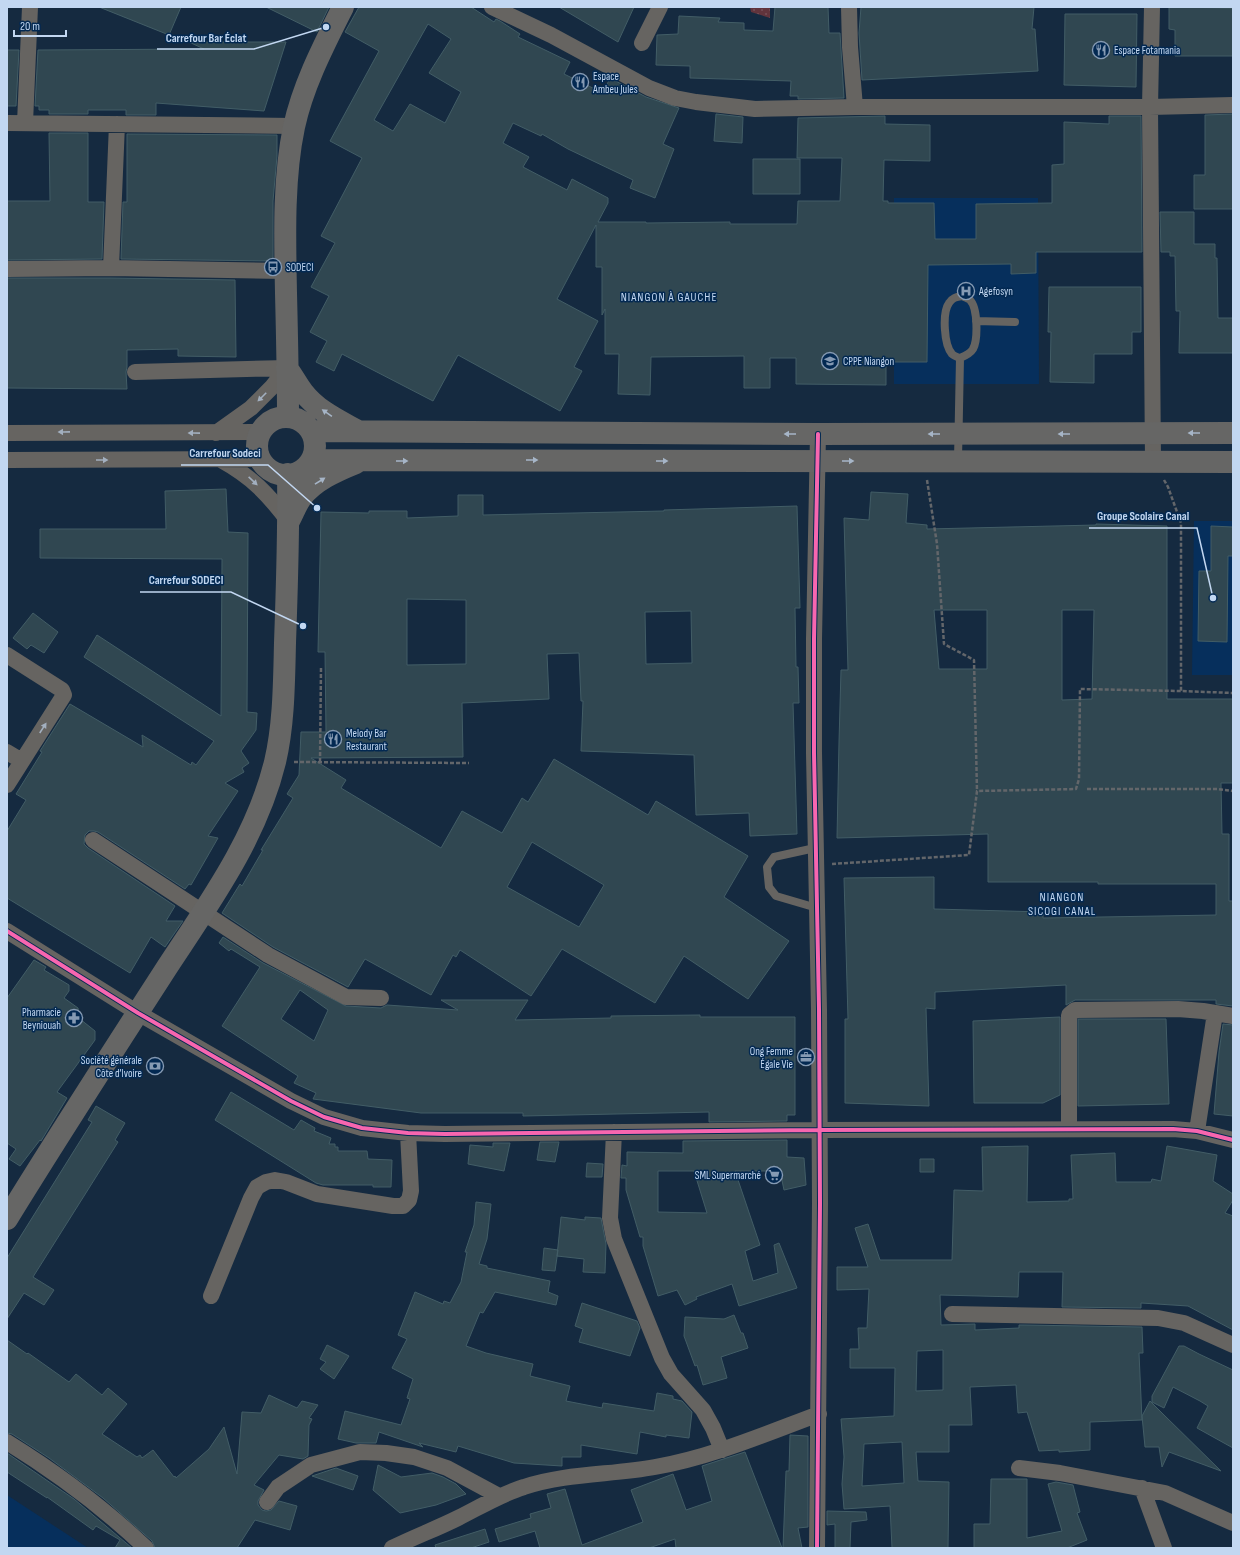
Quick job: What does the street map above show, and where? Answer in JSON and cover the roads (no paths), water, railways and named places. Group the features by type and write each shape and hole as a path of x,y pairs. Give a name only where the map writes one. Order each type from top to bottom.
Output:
{"main road":[{"path":"288,417 285,228 289,158 294,126 307,85 322,49 343,7"},
{"path":"287,368 303,392 317,406 333,418 361,432"},
{"path":"288,417 302,421 312,431 315,441 315,451 312,460 302,470 288,474 277,473 268,468 261,459 258,450 258,441 261,432 268,424 277,418 288,417"},
{"path":"312,431 818,434 1233,433"},
{"path":"312,460 1233,462"},
{"path":"289,522 300,499 312,486 342,468 363,461"},
{"path":"7,1219 51,1147 204,912 247,837 264,798 275,762 282,715 289,522 288,474"}],"street":[{"path":"25,123 30,7"},
{"path":"492,7 551,35 649,88 675,98 696,102 755,109 856,106 1150,107 1233,105"},
{"path":"642,43 660,7"},
{"path":"849,7 850,47 856,106"},
{"path":"1152,7 1150,107 1154,433 1153,461"},
{"path":"7,123 294,126"},
{"path":"111,268 116,124"},
{"path":"7,269 111,268 285,271"},
{"path":"135,372 287,368"},
{"path":"216,433 250,408 272,387 287,368"},
{"path":"7,433 261,432"},
{"path":"817,1548 819,1414 819,1130 817,908 815,865 814,639 818,434"},
{"path":"7,460 261,459"},
{"path":"221,460 249,477 271,498 289,522"},
{"path":"7,656 62,690 64,695 7,785"},
{"path":"7,752 22,761"},
{"path":"93,840 268,955 346,997 381,998"},
{"path":"7,931 138,1013 291,1101 324,1117 362,1128 408,1133 1173,1129 1197,1131 1233,1140"},
{"path":"1069,1129 1069,1015 1075,1010 1178,1009 1233,1016"},
{"path":"1197,1131 1215,1013"},
{"path":"614,1132 610,1218 614,1239 662,1358 671,1374 703,1410 713,1428 722,1450"},
{"path":"211,1296 256,1187 266,1182 275,1180 286,1182 317,1194 393,1206 402,1206 409,1200 411,1191 408,1133"},
{"path":"952,1314 1158,1318 1184,1323 1233,1346"},
{"path":"392,1548 457,1518 499,1496 524,1487 550,1480 653,1467 689,1460 722,1450 819,1414"},
{"path":"7,1442 81,1492 130,1532 146,1548"},
{"path":"267,1502 278,1487 311,1465 360,1452 386,1453 420,1459 447,1468 499,1496"},
{"path":"1019,1468 1060,1473 1165,1493 1233,1523"},
{"path":"1142,1488 1164,1548"}],"lane":[{"path":"962,296 970,300 974,308 976,321 976,340 972,350 967,355 960,358 953,355 947,343 945,334 945,310 949,303 954,298 962,296"},
{"path":"976,321 1016,322"},
{"path":"958,461 957,434 960,358"},
{"path":"815,848 774,857 767,868 769,887 776,896 817,908"}],"place":[{"name":"Carrefour Bar Éclat","path":"326,27"},
{"name":"Espace Fotamania","path":"1101,50"},
{"name":"Espace Ambeu Jules","path":"580,82"},
{"name":"SODECI","path":"273,267"},
{"name":"Agefosyn","path":"966,291"},
{"name":"CPPE Niangon","path":"830,361"},
{"name":"Carrefour Sodeci","path":"317,508"},
{"name":"Groupe Scolaire Canal","path":"1213,598"},
{"name":"Carrefour SODECI","path":"303,626"},
{"name":"Melody Bar Restaurant","path":"333,739"},
{"name":"Pharmacie Beyniouah","path":"74,1018"},
{"name":"Ong Femme Égale Vie","path":"806,1057"},
{"name":"Société générale Côte d’Ivoire","path":"155,1066"},
{"name":"SML Supermarché","path":"774,1175"}],"district":[{"name":"NIANGON À GAUCHE","path":"669,297"},
{"name":"NIANGON SICOGI CANAL","path":"1062,904"}]}
